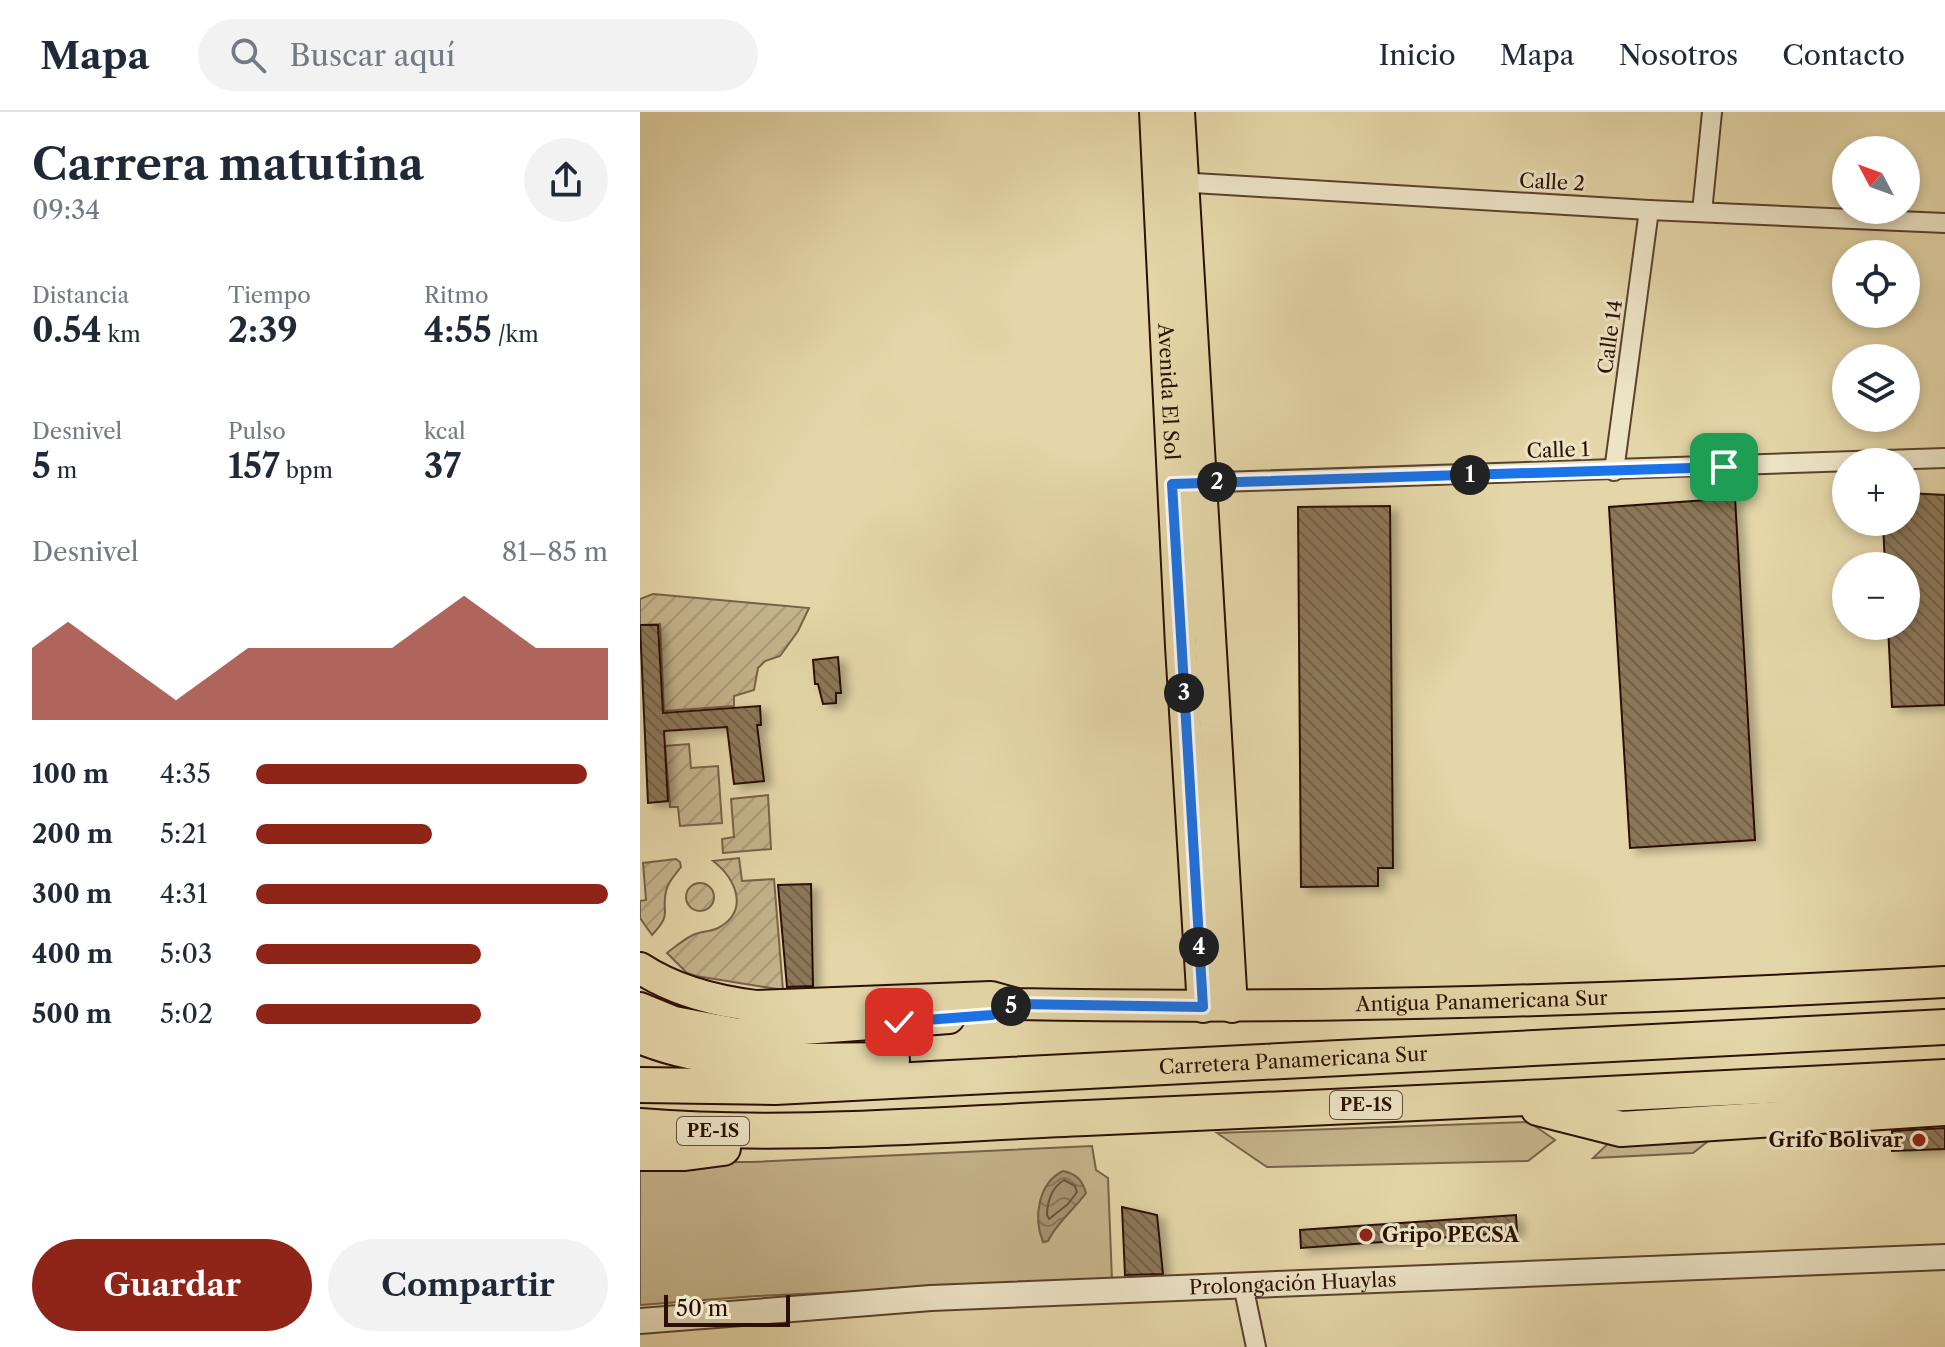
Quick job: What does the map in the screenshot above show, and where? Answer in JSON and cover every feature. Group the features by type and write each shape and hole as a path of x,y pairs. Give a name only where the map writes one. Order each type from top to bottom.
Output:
{"highway":[{"name":"Carretera Panamericana Sur","path":"640,1085 775,1087 1945,1027"},
{"path":"640,1036 696,1053 737,1059 950,1060 1055,1073"},
{"name":"PE-1S","path":"640,1126 722,1131 786,1130 1945,1077"},
{"path":"1503,1099 1621,1129 1945,1108"},
{"path":"640,1153 685,1153 725,1148 786,1130"}],"main road":[{"name":"Avenida El Sol","path":"1155,112 1170,181 1218,1007"},
{"name":"Avenida El Sol","path":"1170,181 1179,112"},
{"name":"Antigua Panamericana Sur","path":"640,968 675,987 756,1006 991,997 1017,1004 1218,1007 1639,997 1945,982"},
{"name":"Antigua Panamericana Sur","path":"640,1008 674,1022 700,1028 760,1034 992,1015 1017,1004"}],"street":[{"path":"1702,212 1712,112"},
{"name":"Calle 2","path":"1170,181 1649,210 1945,223"},
{"name":"Calle 14","path":"1614,471 1649,210"},
{"name":"Calle 1","path":"1186,483 1945,458"},
{"name":"Prolongación Huaylas","path":"640,1321 931,1298 1945,1257"},
{"path":"1243,1285 1256,1347"}],"shaded area":[{"path":"653,594 809,608 798,631 780,656 765,661 758,668 754,690 734,696 734,706 664,711 660,624 640,625 640,599"},
{"path":"689,744 691,768 718,766 722,823 680,826 678,807 670,807 665,746"},
{"path":"768,795 771,849 723,853 722,839 734,837 731,799"},
{"path":"739,858 742,881 774,879 783,990 696,976 687,973 667,953 690,937 728,921 737,904 736,894 728,876 713,861"},
{"path":"676,859 681,867 668,884 664,917 652,935 640,918 640,901 646,900 643,863"},
{"path":"700,883 710,887 714,897 710,907 700,911 690,907 686,897 690,887"},
{"path":"1529,1122 1555,1140 1528,1161 1267,1167 1217,1133"},
{"path":"1725,1128 1693,1153 1593,1158 1615,1137"},
{"path":"1092,1146 1096,1170 1108,1178 1112,1280 756,1296 640,1305 640,1162 751,1162"}],"water":[{"path":"1063,1171 1078,1178 1086,1193 1048,1241 1043,1242 1038,1222 1040,1202 1048,1184"}],"building":[{"path":"1920,494 1945,495 1945,705 1892,707 1889,640 1920,640 1920,552 1884,552 1884,536 1920,536"},
{"path":"1735,498 1755,840 1630,848 1609,507"},
{"path":"1390,506 1393,868 1378,868 1378,886 1301,887 1298,507"},
{"path":"640,625 658,625 663,713 760,706 761,725 757,725 764,781 734,784 727,727 664,731 668,801 648,803"},
{"path":"838,657 841,693 836,693 836,703 823,704 818,684 815,684 813,660"},
{"path":"811,884 813,986 787,987 778,885"},
{"name":"Grifo Bolivar","path":"1945,1128 1945,1149 1892,1151 1892,1131"},
{"path":"1122,1207 1157,1215 1163,1274 1125,1275"},
{"path":"1516,1215 1517,1232 1301,1248 1300,1230"}],"place":[{"name":"Grifo Bolivar","path":"1919,1140"},
{"name":"Gripo PECSA","path":"1366,1235"}],"route":[{"path":"899,1022 992,1015 1017,1004 1203,1007 1172,484 1724,467"}]}
